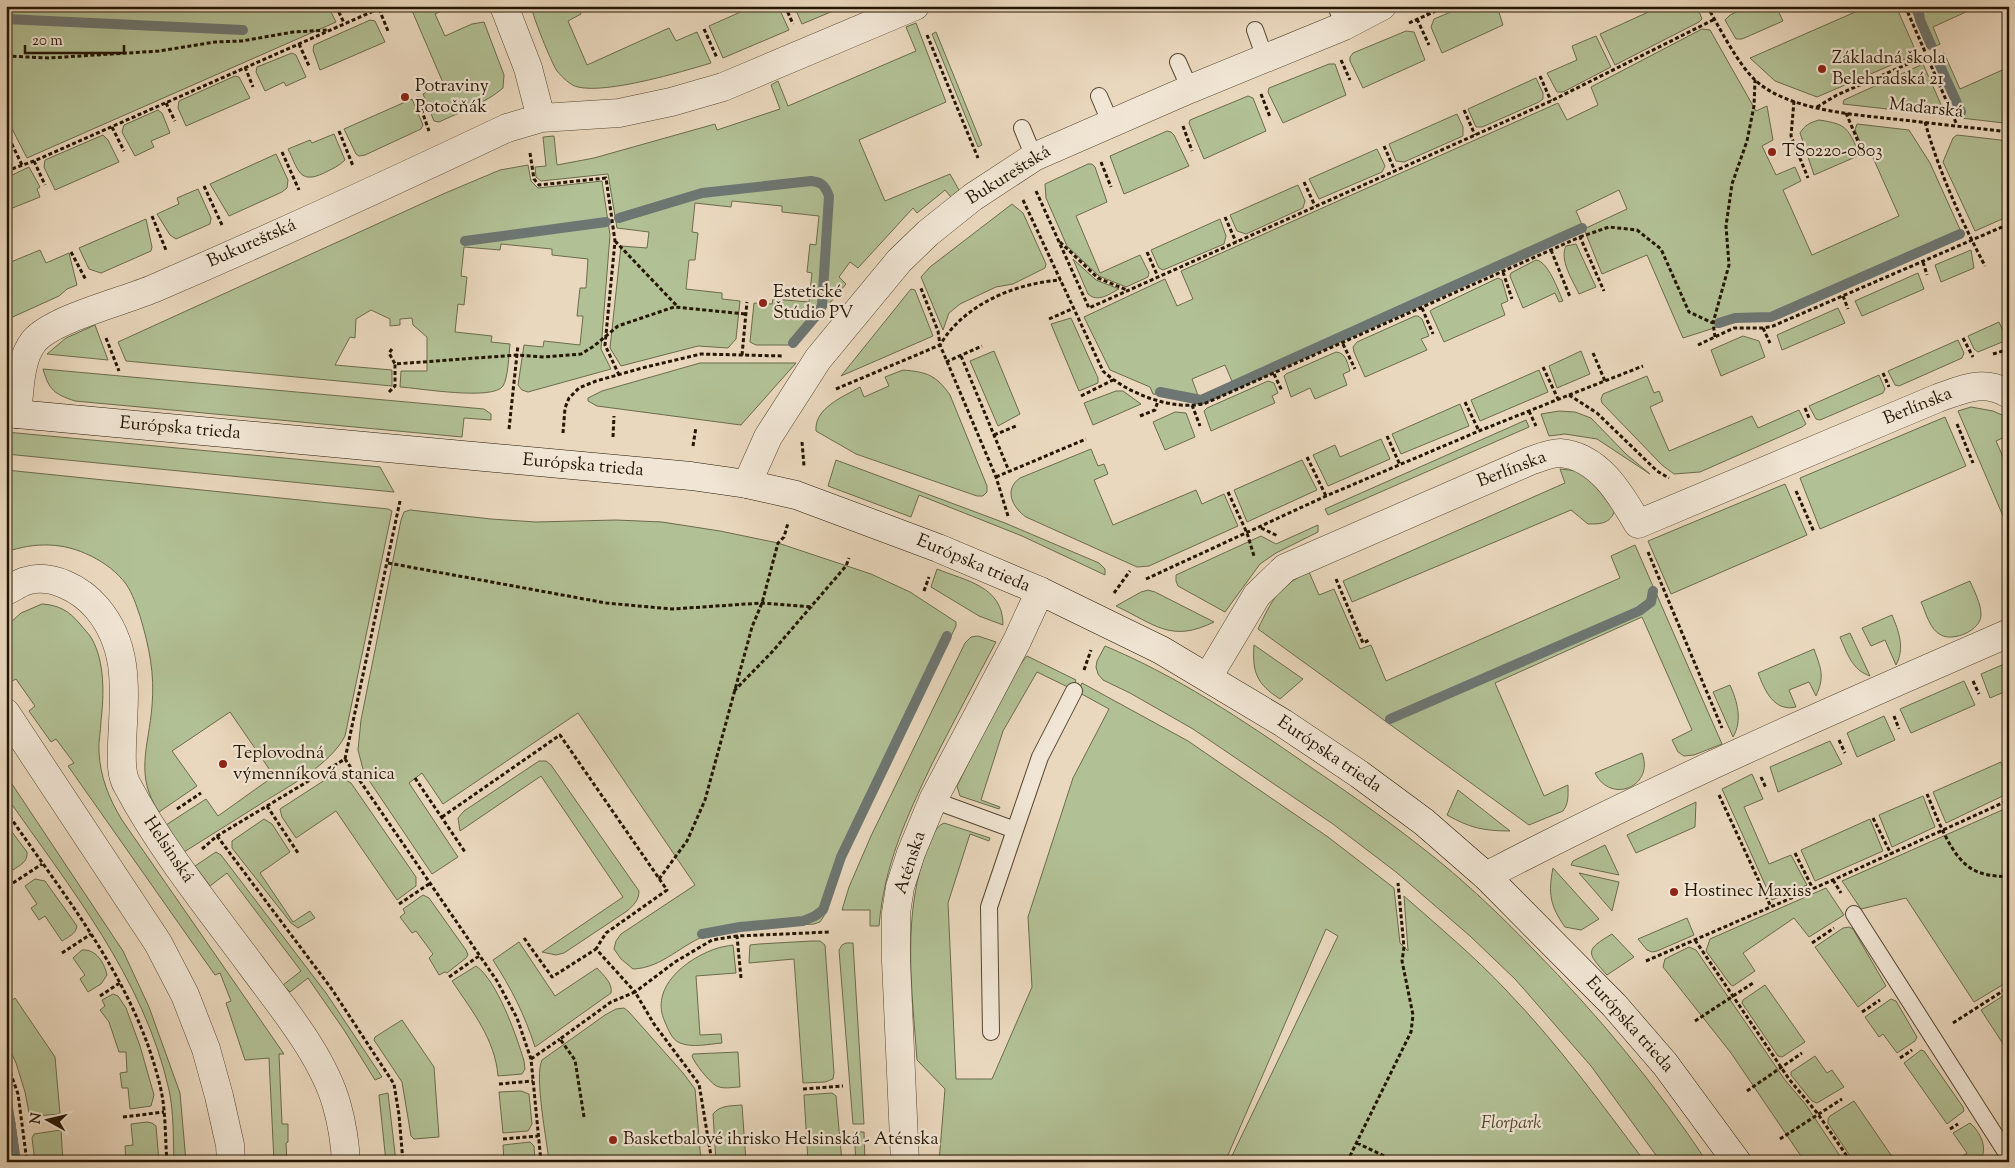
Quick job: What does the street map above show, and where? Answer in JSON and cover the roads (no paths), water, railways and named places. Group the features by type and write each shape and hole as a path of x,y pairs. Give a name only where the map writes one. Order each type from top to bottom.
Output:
{"street":[{"path":"504,6 528,68 532,120"},
{"name":"Bukureštská","path":"747,484 768,437 818,360 899,261 928,233 981,191 1034,157 1265,58 1340,16 1382,6"},
{"name":"Bukureštská","path":"12,414 28,350 44,332 95,310 153,289 532,120 619,113 671,102 723,87 920,17"},
{"name":"Berlínska","path":"1208,677 1240,620 1265,585 1285,568 1327,548 1530,461 1560,453 1584,461 1608,478 1638,524 1938,398 1969,387 1982,385 1996,388 2009,394"},
{"name":"Európska trieda","path":"12,414 681,475 747,484 796,495 868,521 1040,592 1162,650 1208,677 1283,723 1359,774 1424,822 1486,876 1614,1006 1666,1064 1737,1162"},
{"name":"Helsinská","path":"6,591 27,580 54,580 84,595 106,620 115,636 122,656 124,690 122,757 125,782 150,825 179,868 306,1041 328,1082 337,1104 344,1138 346,1162"},
{"name":"Aténska","path":"905,1162 896,961 896,913 905,870 933,800 1017,641 1040,592"},
{"path":"1486,876 1596,819 2009,634"},
{"path":"6,713 158,943 186,995 206,1048 214,1077 230,1145 231,1162"}],"lane":[{"path":"1255,30 1265,58"},
{"path":"1178,62 1190,89"},
{"path":"1099,96 1111,124"},
{"path":"1022,128 1034,157"},
{"path":"991,1032 989,907 1040,757 1074,691"},
{"path":"933,800 1015,830"},
{"path":"1854,914 2009,1157"}],"waterway":[{"path":"1918,6 1920,20 1931,45"},
{"path":"6,19 243,30"},
{"path":"1937,59 1961,112"},
{"path":"619,218 702,193 811,181 818,182 824,187 829,196 822,306 793,343"},
{"path":"465,241 606,222"},
{"path":"1160,392 1201,400 1582,228"},
{"path":"1719,323 1735,318 1771,317 1960,234"},
{"path":"1390,719 1639,611 1651,602 1653,591"},
{"path":"702,934 740,927 803,921 823,910 841,857 947,636"},
{"path":"6,1094 16,1162"}],"place":[{"name":"Základná škola Belehradská 21","path":"1822,69"},
{"name":"Potraviny Potočňák","path":"405,97"},
{"name":"TS0220-0803","path":"1772,152"},
{"name":"Estetické Štúdio PV","path":"763,303"},
{"name":"Teplovodná výmenníková stanica","path":"223,764"},
{"name":"Hostinec Maxiss","path":"1674,892"},
{"name":"Basketbalové ihrisko Helsinská - Aténska","path":"613,1140"}],"park label":[{"name":"Florpark","path":"1511,1124"}]}
